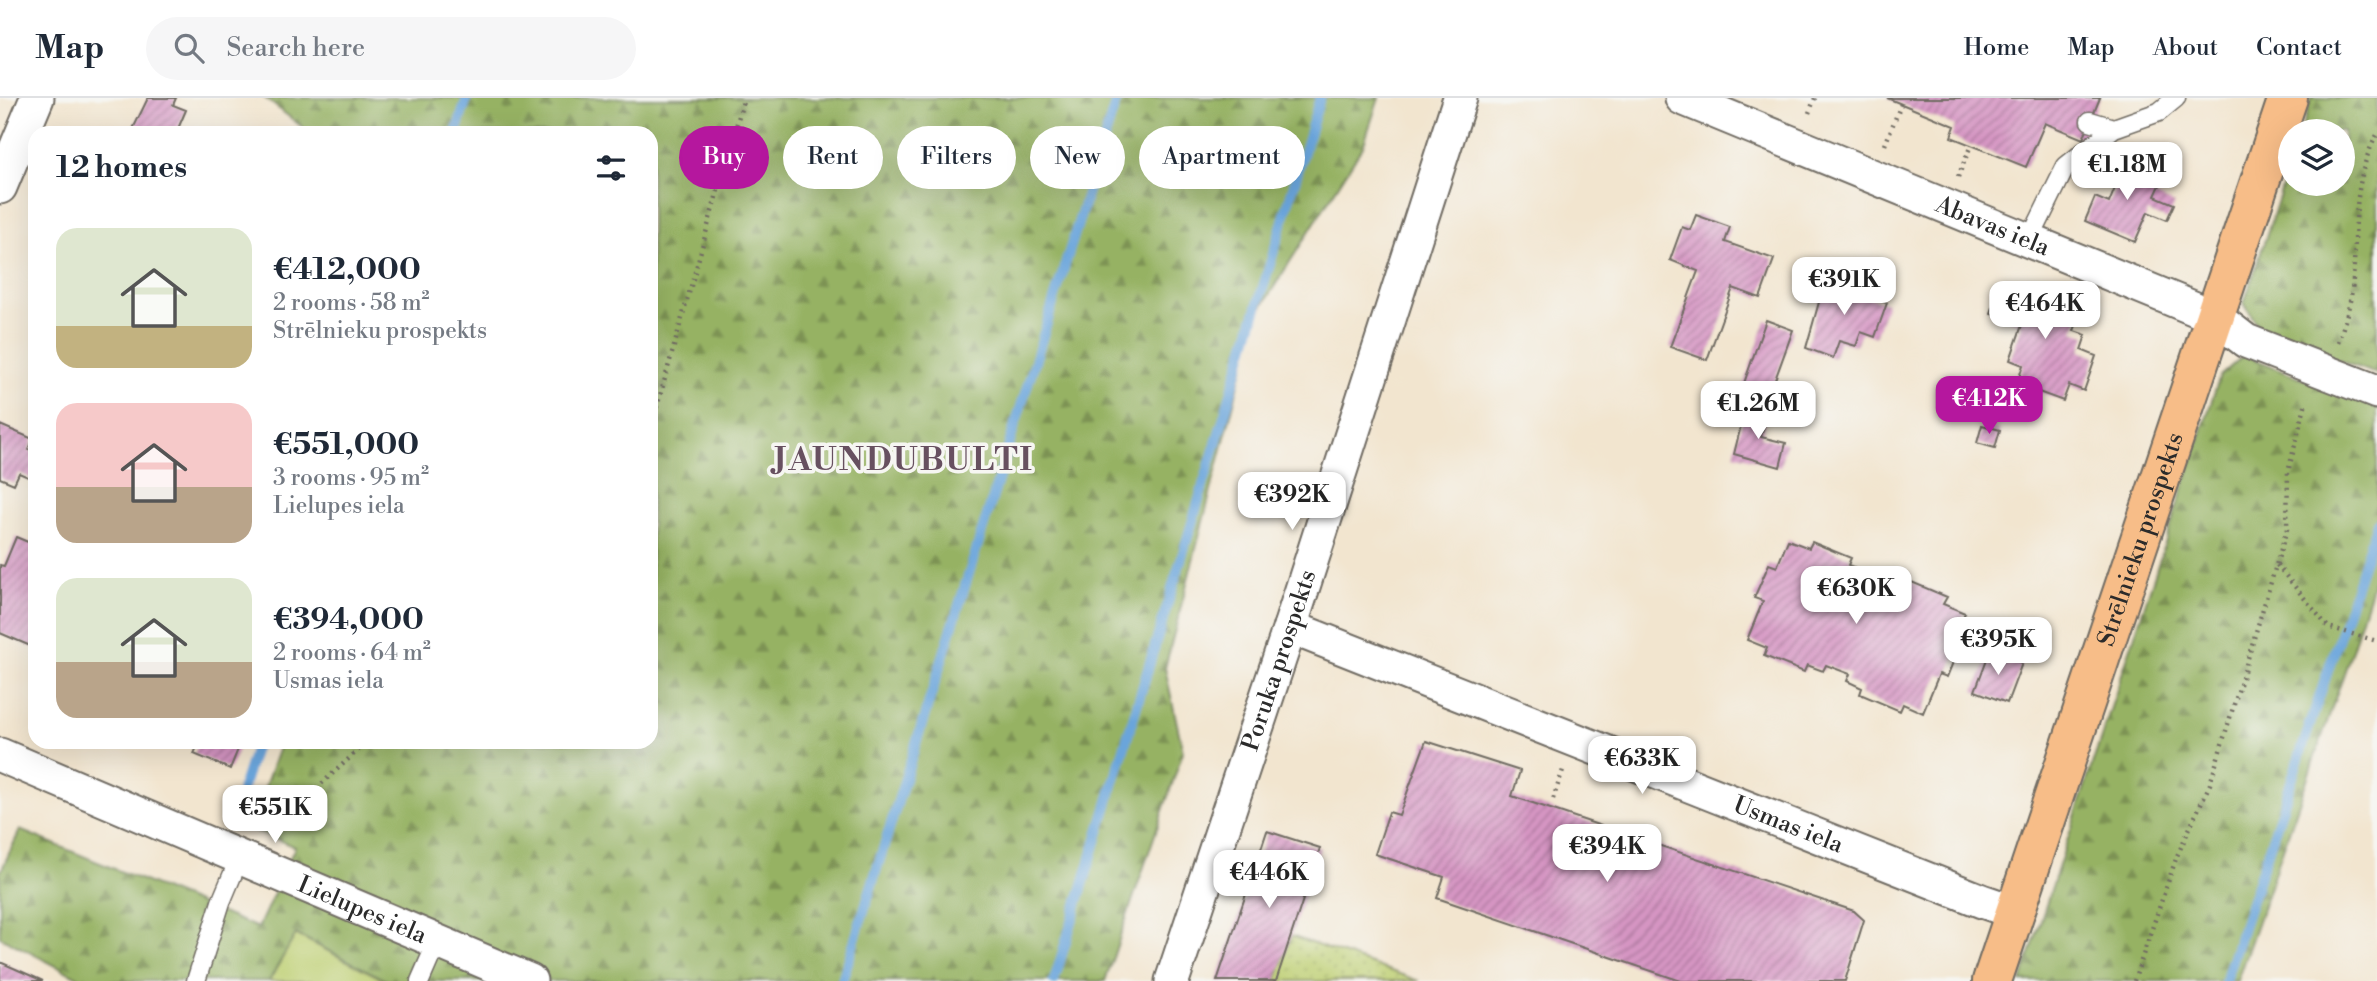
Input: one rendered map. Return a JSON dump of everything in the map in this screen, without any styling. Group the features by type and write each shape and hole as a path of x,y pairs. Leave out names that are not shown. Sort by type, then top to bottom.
{"main road":[{"name":"Strēlnieku prospekts","path":"1992,981 2288,98"}],"street":[{"path":"0,187 37,98"},
{"name":"Poruka prospekts","path":"1172,981 1290,627 1460,98"},
{"name":"Abavas iela","path":"1682,98 2215,317 2246,341 2377,391"},
{"name":"Usmas iela","path":"1290,627 2014,912"},
{"name":"Lielupes iela","path":"0,755 530,981"}],"lane":[{"path":"2029,241 2066,166 2114,128 2159,112 2176,98"},
{"path":"2090,121 2114,128"},
{"path":"196,981 221,902 239,859"},
{"path":"420,981 437,942"}],"path":[{"path":"658,403 744,98"},
{"path":"1806,120 1815,98"},
{"path":"1882,153 1901,104"},
{"path":"2134,981 2177,856 2210,784 2277,564 2287,529 2288,472 2306,402 2340,339 2353,282 2356,202 2367,152 2377,135"},
{"path":"1965,160 1970,145"},
{"path":"2277,564 2328,627 2377,641"},
{"path":"239,859 359,749"}],"green space":[{"path":"265,98 1379,98 1363,146 1257,314 1165,668 1183,752 1105,981 388,981 296,934 269,981 85,981 0,937 0,873 20,830 258,928 295,847 250,828 278,749 658,749 658,126 301,126"},
{"path":"2312,98 2377,98 2377,374 2263,334 2244,303 2279,196 2355,196 2355,119 2305,119"},
{"path":"2244,355 2377,408 2377,570 2351,653 2237,981 2021,981 2220,376"},
{"path":"295,934 377,976 388,981 269,981"},
{"path":"1291,936 1419,981 1276,981"}],"building":[{"path":"148,98 176,98 173,105 186,110 179,126 134,126"},
{"path":"1887,98 2100,98 2083,139 2045,123 2026,167 1951,137 1955,126"},
{"path":"2102,158 2161,183 2155,196 2174,204 2167,220 2148,212 2135,242 2085,221 2095,197 2109,203 2117,183 2095,174"},
{"path":"1696,215 1730,227 1725,242 1774,259 1760,298 1733,288 1707,360 1670,347 1698,271 1670,260 1682,227 1690,230"},
{"path":"1847,277 1872,287 1868,297 1887,303 1875,337 1861,332 1856,346 1839,341 1833,358 1806,348 1825,281 1843,288"},
{"path":"2003,280 2082,309 2074,331 2086,335 2081,350 2096,356 2084,391 2069,385 2063,401 2017,384 2023,365 2010,360 2022,325 1991,313"},
{"path":"1766,320 1793,330 1768,399 1742,389"},
{"path":"1745,409 1767,415 1761,437 1786,443 1780,467 1734,454"},
{"path":"0,425 28,437 28,477 19,473 14,484 0,478"},
{"path":"1982,425 2000,430 1995,448 1977,443"},
{"path":"16,537 28,542 28,645 0,633 0,565 4,566"},
{"path":"1788,540 1809,548 1812,542 1851,558 1848,565 1904,588 1907,580 1947,597 1943,604 1965,613 1953,639 1961,642 1947,677 1939,674 1923,713 1903,704 1900,711 1860,694 1862,688 1847,681 1850,674 1826,665 1823,671 1807,665 1804,672 1764,656 1767,648 1747,640 1763,601 1754,598 1769,564 1777,567"},
{"path":"1990,651 2022,663 2007,703 1975,691"},
{"path":"1426,741 1520,771 1512,796 1854,911 1864,920 1845,981 1681,981 1437,898 1444,877 1375,854 1389,812 1399,815"},
{"path":"196,749 238,749 230,769 194,754"},
{"path":"1267,831 1320,848 1276,981 1217,981"},
{"path":"0,962 43,981 0,981"}],"waterway":[{"path":"458,126 467,98"},
{"path":"842,981 1117,98"},
{"path":"1054,981 1320,98"},
{"path":"2225,981 2377,523"},
{"path":"240,795 255,749"}],"district":[{"name":"JAUNDUBULTI","path":"904,459"}]}
